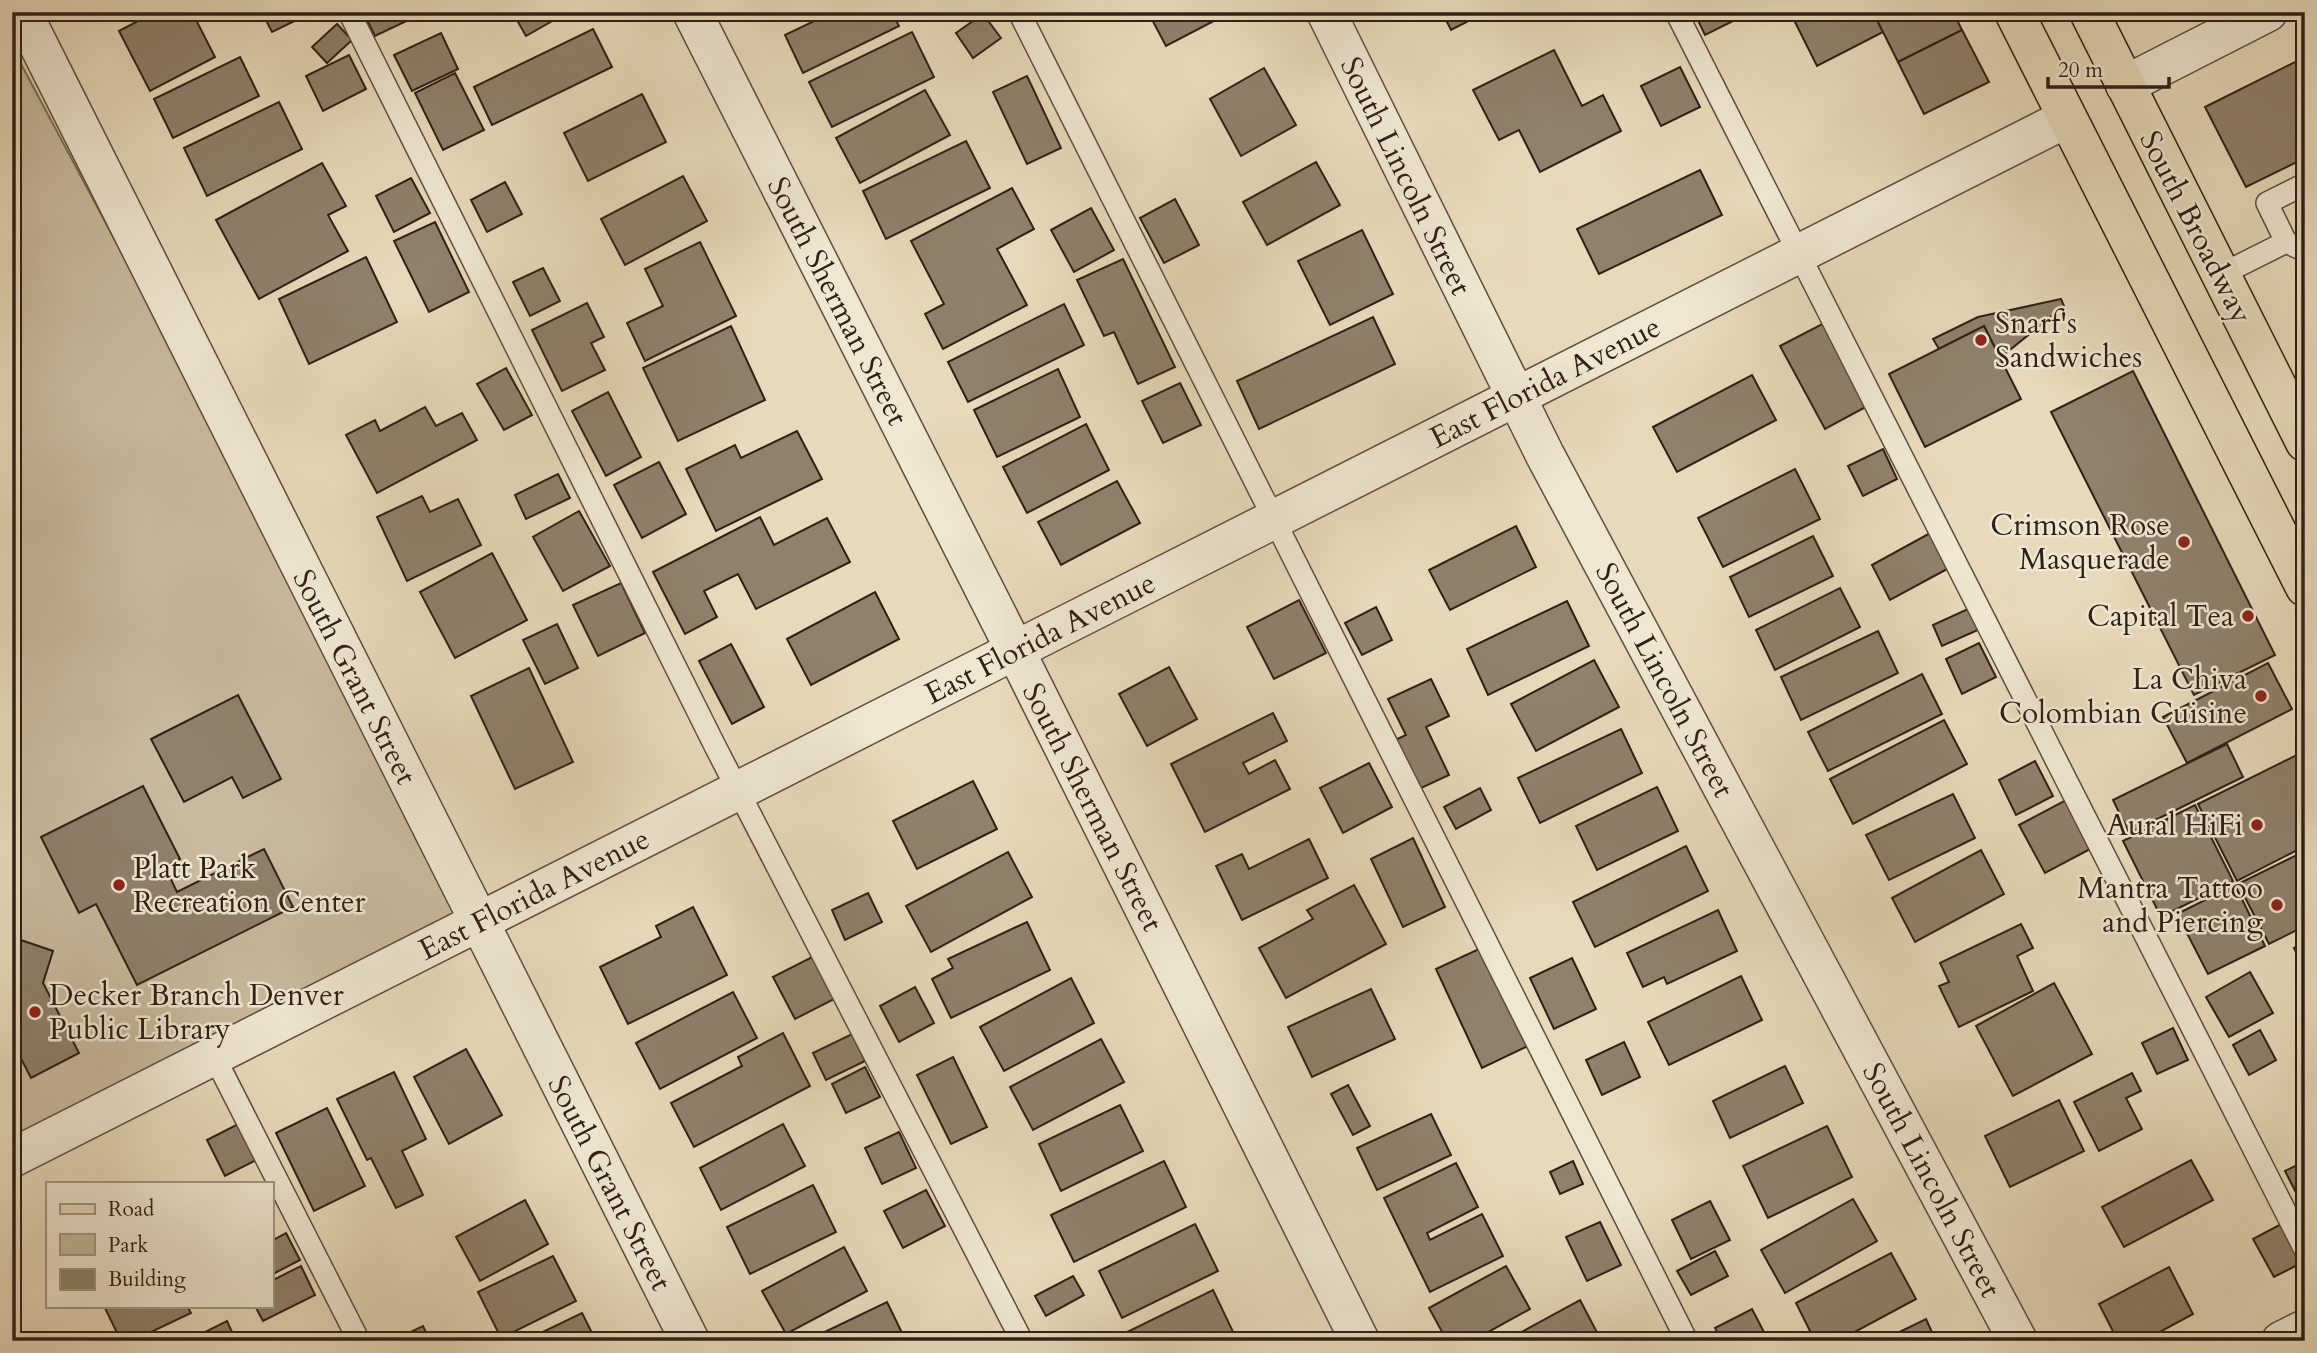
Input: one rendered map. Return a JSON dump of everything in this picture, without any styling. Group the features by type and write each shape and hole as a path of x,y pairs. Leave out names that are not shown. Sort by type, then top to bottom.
{"main road":[{"path":"2014,12 2305,587"},
{"name":"South Broadway","path":"2088,12 2220,275 2301,427"}],"street":[{"name":"South Grant Street","path":"22,12 690,1341"},
{"name":"South Sherman Street","path":"692,12 1360,1341"},
{"name":"South Lincoln Street","path":"1326,12 1515,397 2018,1341"},
{"path":"2124,85 2224,22 2268,12"},
{"name":"East Florida Avenue","path":"12,1158 2067,118"},
{"path":"2281,1341 2305,1329"}],"lane":[{"path":"349,12 738,791 1022,1341"},
{"path":"1019,12 1687,1341"},
{"path":"1676,12 2305,1250"},
{"path":"2220,275 2296,246 2267,203 2305,184"},
{"path":"214,1056 359,1341"}],"green space":[{"path":"12,47 478,922 12,1158"}],"building":[{"path":"155,12 192,12 215,57 150,91 119,31"},
{"path":"262,12 313,12 272,32"},
{"path":"363,12 415,12 417,16 375,36"},
{"path":"503,12 568,12 526,36 513,13 506,17"},
{"path":"833,12 892,12 899,26 803,73 785,35"},
{"path":"1038,12 1054,12 1041,19"},
{"path":"1148,12 1231,12 1166,46"},
{"path":"1442,12 1486,12 1451,30"},
{"path":"1694,12 1751,12 1705,35"},
{"path":"1790,12 1873,12 1883,32 1817,66"},
{"path":"1873,12 1953,12 1962,30 1898,62"},
{"path":"983,14 1001,38 973,58 956,33"},
{"path":"337,24 352,40 327,63 312,47"},
{"path":"593,29 612,67 492,125 474,87"},
{"path":"1962,30 1989,82 1924,114 1898,62"},
{"path":"912,32 934,77 832,127 809,82"},
{"path":"441,33 458,69 412,91 394,55"},
{"path":"1554,50 1582,106 1603,95 1621,131 1540,172 1519,130 1499,140 1473,90"},
{"path":"349,55 366,89 323,111 306,76"},
{"path":"240,57 259,96 173,138 154,99"},
{"path":"2303,58 2305,158 2246,187 2205,107"},
{"path":"1680,67 1700,107 1661,126 1641,86"},
{"path":"1264,68 1296,125 1241,156 1210,99"},
{"path":"455,73 484,130 443,150 415,93"},
{"path":"1027,76 1061,148 1027,164 993,92"},
{"path":"925,90 950,135 860,183 836,138"},
{"path":"642,94 666,142 588,181 564,133"},
{"path":"279,102 302,149 207,196 184,148"},
{"path":"966,141 990,188 886,239 863,191"},
{"path":"1316,162 1340,205 1267,245 1243,202"},
{"path":"322,163 346,206 328,215 348,251 259,299 216,220"},
{"path":"1700,170 1722,215 1599,274 1577,229"},
{"path":"683,176 707,221 625,265 601,219"},
{"path":"411,178 430,213 394,232 376,196"},
{"path":"505,182 522,214 487,232 471,200"},
{"path":"1012,188 1034,229 997,249 1027,305 943,349 925,314 944,304 911,241"},
{"path":"1175,199 1199,245 1164,263 1140,218"},
{"path":"1091,208 1114,250 1074,272 1051,230"},
{"path":"435,222 469,292 429,312 394,241"},
{"path":"1362,230 1393,294 1330,325 1298,261"},
{"path":"700,242 736,316 645,361 627,323 663,306 645,269"},
{"path":"366,257 397,322 309,364 279,299"},
{"path":"1123,259 1175,367 1138,384 1114,332 1104,336 1077,280"},
{"path":"543,268 560,301 530,316 513,282"},
{"path":"2061,299 2064,306 2000,358 1984,326 1939,349 1933,339 1978,317"},
{"path":"587,303 604,337 591,343 605,370 562,391 532,330"},
{"path":"1064,304 1084,345 968,402 948,362"},
{"path":"1373,317 1395,364 1259,429 1237,381"},
{"path":"1828,321 1873,403 1825,429 1780,346"},
{"path":"731,326 765,400 678,441 643,368"},
{"path":"1984,326 2021,399 1925,447 1889,374"},
{"path":"506,368 532,415 504,430 477,384"},
{"path":"1058,369 1080,417 997,457 974,410"},
{"path":"2133,371 2275,655 2194,695 2051,412"},
{"path":"1752,375 1776,420 1677,472 1653,427"},
{"path":"1180,383 1201,425 1163,443 1142,401"},
{"path":"608,392 641,457 606,476 572,411"},
{"path":"425,407 436,426 462,413 477,440 377,493 346,435 375,420 380,431"},
{"path":"1086,424 1109,470 1027,513 1003,467"},
{"path":"797,431 822,479 716,531 686,469 735,445 741,458"},
{"path":"1883,449 1897,479 1863,496 1848,466"},
{"path":"659,462 686,514 642,538 614,485"},
{"path":"1795,469 1820,519 1723,567 1698,518"},
{"path":"558,474 570,498 526,519 515,495"},
{"path":"1117,481 1140,523 1061,565 1038,522"},
{"path":"422,496 430,512 458,499 481,545 407,581 377,517"},
{"path":"579,511 610,566 563,591 533,537"},
{"path":"760,517 774,545 827,518 850,562 756,609 738,574 704,591 717,617 685,634 653,572"},
{"path":"1516,526 1536,567 1450,610 1429,570"},
{"path":"1930,533 1949,568 1890,600 1872,565"},
{"path":"1813,536 1833,576 1749,617 1730,577"},
{"path":"492,553 527,620 455,658 420,592"},
{"path":"621,583 645,633 598,656 573,605"},
{"path":"1840,588 1860,627 1775,670 1756,630"},
{"path":"875,592 899,639 811,685 787,639"},
{"path":"1299,600 1326,653 1274,679 1247,627"},
{"path":"1567,601 1589,646 1488,695 1467,649"},
{"path":"1376,607 1392,640 1362,655 1345,623"},
{"path":"1970,608 1980,629 1942,646 1933,625"},
{"path":"557,624 578,668 545,684 523,640"},
{"path":"1878,631 1898,673 1801,720 1781,677"},
{"path":"1979,643 1996,677 1962,694 1946,659"},
{"path":"731,644 764,707 732,724 699,661"},
{"path":"1594,660 1619,707 1536,751 1511,704"},
{"path":"2268,663 2292,709 2187,763 2163,717"},
{"path":"1169,667 1197,719 1147,746 1119,694"},
{"path":"529,668 573,762 515,789 471,696"},
{"path":"1922,674 1942,714 1828,771 1808,732"},
{"path":"1431,679 1449,716 1426,727 1449,775 1419,789 1395,740 1406,735 1388,699"},
{"path":"238,695 281,779 243,798 232,777 184,802 151,739"},
{"path":"1273,713 1287,741 1243,763 1249,774 1275,760 1290,789 1205,832 1171,764"},
{"path":"1944,720 1967,764 1853,824 1830,779"},
{"path":"1621,729 1642,773 1540,823 1518,778"},
{"path":"2227,744 2243,777 2129,833 2113,800"},
{"name":"Aural HiFi","path":"2305,751 2305,846 2237,881 2198,804"},
{"path":"2035,761 2053,796 2016,815 1999,780"},
{"path":"1369,763 1392,807 1343,833 1320,788"},
{"path":"973,781 997,829 917,869 893,821"},
{"name":"Platt Park Recreation Center","path":"143,786 180,859 165,867 177,892 264,849 293,907 137,985 96,904 79,913 41,837"},
{"path":"1657,787 1678,831 1597,870 1576,826"},
{"path":"1480,788 1491,810 1456,829 1444,807"},
{"path":"1953,794 1975,838 1889,880 1866,835"},
{"path":"2068,799 2094,847 2045,873 2019,825"},
{"path":"2195,805 2233,881 2161,917 2123,841"},
{"path":"1413,838 1445,907 1403,927 1371,859"},
{"path":"1309,839 1328,878 1242,920 1216,866 1242,854 1249,869"},
{"path":"1686,846 1708,891 1595,947 1573,902"},
{"path":"1981,850 2004,894 1915,942 1892,898"},
{"name":"Mantra Tattoo and Piercing","path":"2305,851 2305,926 2269,944 2238,884"},
{"path":"1008,852 1032,897 931,952 906,906"},
{"path":"1354,885 1386,944 1286,998 1259,948 1313,919 1307,910"},
{"path":"2235,885 2265,946 2208,974 2177,914"},
{"path":"868,893 882,922 845,940 832,910"},
{"path":"693,907 727,975 628,1024 600,967 661,937 656,926"},
{"path":"1718,910 1737,951 1667,984 1664,977 1643,987 1627,953"},
{"path":"1027,922 1050,970 951,1018 932,979 953,968 948,959"},
{"path":"2021,924 2033,948 2017,956 2033,991 1959,1027 1939,986 1949,982 1940,963"},
{"name":"Decker Branch Denver Public Library","path":"12,937 53,951 43,983 79,1053 31,1078 12,1041"},
{"path":"2305,943 2305,971 2294,948"},
{"path":"1481,948 1528,1046 1482,1068 1436,969"},
{"path":"814,956 836,998 795,1019 773,977"},
{"path":"1572,958 1596,1009 1554,1029 1530,978"},
{"path":"2250,972 2273,1013 2229,1037 2206,997"},
{"path":"1741,976 1762,1020 1669,1065 1648,1022"},
{"path":"1071,978 1094,1023 1004,1071 980,1027"},
{"path":"2054,983 2092,1054 2013,1096 1976,1026"},
{"path":"915,987 934,1023 899,1042 880,1006"},
{"path":"1371,989 1395,1039 1312,1077 1288,1027"},
{"path":"733,992 757,1038 660,1089 636,1043"},
{"path":"2173,1028 2188,1060 2157,1074 2142,1043"},
{"path":"2260,1030 2276,1060 2249,1075 2233,1045"},
{"path":"783,1033 810,1086 694,1147 671,1103 742,1066 738,1057"},
{"path":"852,1034 865,1061 826,1080 813,1053"},
{"path":"1101,1039 1124,1082 1033,1130 1010,1087"},
{"path":"1624,1042 1640,1077 1602,1095 1586,1060"},
{"path":"466,1049 502,1115 449,1144 414,1077"},
{"path":"953,1057 987,1127 951,1144 917,1075"},
{"path":"1785,1066 1803,1103 1730,1138 1713,1101"},
{"path":"865,1067 880,1097 846,1113 832,1084"},
{"path":"394,1072 426,1139 402,1151 423,1195 396,1208 371,1158 367,1160 337,1099"},
{"path":"2132,1073 2141,1091 2126,1098 2142,1129 2099,1151 2074,1102"},
{"path":"1348,1085 1370,1126 1353,1135 1331,1094"},
{"path":"2059,1100 2084,1151 2010,1187 1985,1136"},
{"path":"1120,1105 1143,1151 1061,1191 1039,1144"},
{"path":"327,1108 365,1186 314,1211 276,1133"},
{"path":"1431,1114 1451,1155 1377,1190 1357,1148"},
{"path":"244,1121 262,1157 225,1176 207,1140"},
{"path":"783,1124 805,1166 721,1210 700,1168"},
{"path":"1827,1126 1852,1177 1768,1218 1743,1166"},
{"path":"899,1132 916,1168 882,1184 865,1148"},
{"path":"2191,1160 2213,1200 2124,1247 2102,1207"},
{"path":"1164,1161 1186,1207 1074,1262 1051,1215"},
{"path":"1573,1161 1583,1184 1560,1194 1550,1172"},
{"path":"2305,1161 2305,1210 2285,1171"},
{"path":"1456,1163 1478,1207 1427,1233 1430,1240 1482,1214 1503,1256 1430,1292 1384,1198"},
{"path":"813,1185 836,1232 750,1274 727,1227"},
{"path":"926,1190 945,1226 903,1248 884,1211"},
{"path":"1853,1199 1877,1241 1785,1293 1761,1250"},
{"path":"525,1200 548,1244 480,1281 456,1237"},
{"path":"1710,1201 1730,1240 1691,1259 1672,1220"},
{"path":"1600,1222 1621,1265 1587,1281 1566,1237"},
{"path":"2285,1222 2305,1261 2274,1277 2253,1239"},
{"path":"1195,1224 1218,1271 1122,1318 1099,1271"},
{"path":"286,1233 300,1260 273,1274 273,1240"},
{"path":"844,1247 867,1291 786,1334 762,1291"},
{"path":"1715,1251 1728,1276 1691,1295 1677,1271"},
{"path":"1891,1253 1916,1299 1838,1341 1815,1341 1796,1303"},
{"path":"553,1256 576,1301 501,1338 478,1292"},
{"path":"301,1266 315,1295 263,1321 256,1308 273,1308 273,1280"},
{"path":"1506,1266 1530,1309 1472,1341 1447,1341 1429,1308"},
{"path":"2169,1267 2193,1314 2143,1341 2118,1341 2099,1304"},
{"path":"1073,1276 1084,1295 1046,1316 1035,1296"},
{"path":"1213,1290 1236,1338 1231,1341 1126,1341 1123,1334"},
{"path":"1580,1300 1601,1340 1505,1341"},
{"path":"887,1302 906,1341 806,1341"},
{"path":"105,1308 188,1308 191,1313 132,1341 121,1341"},
{"path":"1752,1309 1767,1338 1762,1341 1722,1341 1715,1328"},
{"path":"582,1313 596,1341 524,1341"},
{"path":"1926,1319 1936,1341 1881,1341"},
{"path":"227,1321 236,1341 187,1341"},
{"path":"423,1326 430,1341 392,1341"},
{"path":"1004,1332 1008,1341 986,1341"}],"place":[{"name":"Snarf's Sandwiches","path":"1981,340"},
{"name":"Crimson Rose Masquerade","path":"2184,542"},
{"name":"Capital Tea","path":"2248,616"},
{"name":"La Chiva Colombian Cuisine","path":"2261,696"},
{"name":"Aural HiFi","path":"2257,825"},
{"name":"Platt Park Recreation Center","path":"119,885"},
{"name":"Mantra Tattoo and Piercing","path":"2277,905"},
{"name":"Decker Branch Denver Public Library","path":"35,1012"}]}
